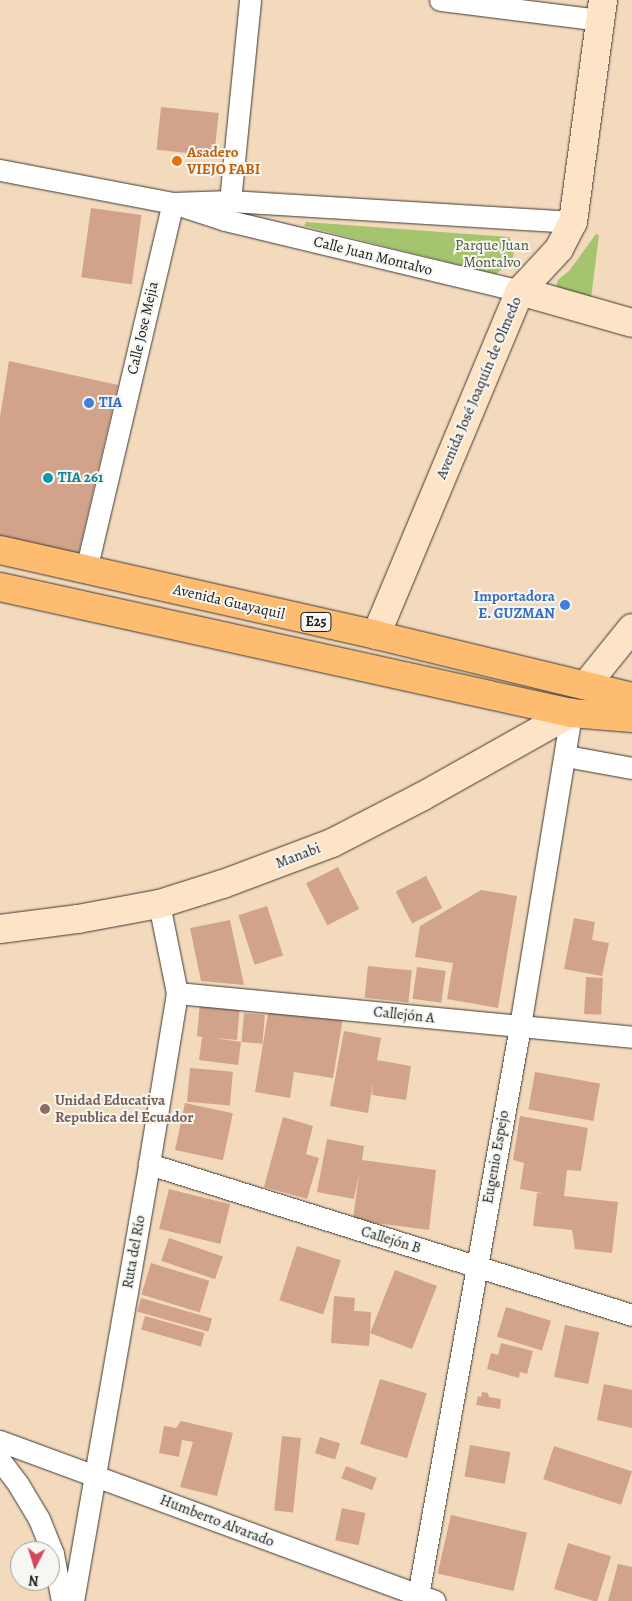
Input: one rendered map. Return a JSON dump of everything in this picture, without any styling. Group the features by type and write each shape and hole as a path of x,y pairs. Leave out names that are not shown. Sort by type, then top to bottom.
{"highway":[{"name":"Avenida Guayaquil","path":"0,550 376,635 586,685 632,698"},
{"name":"E25","path":"0,587 572,713 632,718"}],"main road":[{"name":"Avenida José Joaquín de Olmedo","path":"376,635 520,291 559,249 573,222 602,10"},
{"name":"Calle Juan Montalvo","path":"520,291 632,323"},
{"path":"586,685 632,628"},
{"name":"Manabi","path":"0,929 78,919 160,904 223,884 332,843 431,792 572,713"}],"street":[{"path":"230,201 250,0"},
{"path":"440,0 602,10"},
{"name":"Calle Juan Montalvo","path":"0,170 173,203 225,220 520,291"},
{"name":"Calle Juan Montalvo","path":"173,203 230,201 573,222"},
{"name":"Calle Jose Mejia","path":"86,570 173,203"},
{"name":"Eugenio Espejo","path":"423,1599 476,1266 520,1026 572,713"},
{"path":"566,756 632,768"},
{"name":"Ruta del Río","path":"72,1601 149,1164 177,992 160,904"},
{"name":"Callejón A","path":"177,992 632,1037"},
{"name":"Callejón B","path":"149,1164 632,1315"},
{"name":"Humberto Alvarado","path":"0,1441 423,1599"},
{"path":"0,1460 18,1484 39,1519 53,1554 62,1601"}],"green space":[{"name":"Parque Juan Montalvo","path":"306,222 509,237 514,246 513,258 496,274 304,226"},
{"path":"596,234 599,235 591,298 556,287 558,280 569,271"}],"building":[{"path":"161,107 219,113 214,156 157,150"},
{"path":"91,208 142,215 132,284 81,277"},
{"name":"TIA 261","path":"9,361 118,385 78,556 0,538 0,417"},
{"path":"338,867 359,909 327,925 306,883"},
{"path":"426,876 442,908 412,924 396,891"},
{"path":"481,890 517,896 498,1008 447,999 453,963 415,957 420,926"},
{"path":"267,906 283,955 255,965 238,915"},
{"path":"574,918 595,922 592,940 609,943 602,976 564,969"},
{"path":"230,920 244,985 201,981 190,928"},
{"path":"368,966 412,971 408,1002 365,998"},
{"path":"417,967 446,971 441,1003 413,999"},
{"path":"586,977 603,978 601,1015 584,1014"},
{"path":"200,1002 240,1005 237,1040 214,1038 241,1042 238,1065 199,1060 202,1037 197,1036"},
{"path":"269,1008 343,1018 333,1078 294,1072 290,1098 255,1092"},
{"path":"244,1013 265,1015 262,1044 241,1042"},
{"path":"344,1031 381,1038 377,1060 411,1066 406,1100 372,1095 373,1083 368,1113 330,1106"},
{"path":"190,1068 233,1072 230,1106 187,1102"},
{"path":"535,1072 600,1083 593,1121 528,1109"},
{"path":"185,1103 233,1113 223,1160 175,1150"},
{"path":"520,1116 588,1128 581,1171 567,1170 564,1196 618,1202 612,1253 575,1249 572,1230 533,1226 537,1193 547,1194 520,1189 524,1163 513,1160"},
{"path":"283,1117 313,1126 306,1154 319,1158 307,1199 264,1187"},
{"path":"327,1139 364,1146 362,1160 436,1170 429,1230 353,1220 359,1173 354,1199 317,1192"},
{"path":"169,1189 230,1204 220,1244 159,1229"},
{"path":"169,1238 223,1257 215,1279 161,1261"},
{"path":"297,1246 341,1260 323,1314 279,1300"},
{"path":"151,1263 209,1281 200,1312 141,1295"},
{"path":"395,1270 437,1286 412,1349 370,1333"},
{"path":"334,1296 355,1298 354,1311 371,1312 369,1346 331,1343"},
{"path":"141,1298 212,1318 208,1332 137,1311"},
{"path":"506,1307 551,1321 542,1350 497,1337"},
{"path":"145,1316 205,1333 201,1347 141,1329"},
{"path":"565,1325 599,1332 588,1384 554,1377"},
{"path":"501,1343 533,1351 527,1374 520,1372 519,1378 487,1369 491,1353 498,1355"},
{"path":"380,1379 427,1393 407,1458 360,1444"},
{"path":"604,1384 632,1390 632,1428 597,1420"},
{"path":"482,1392 488,1393 489,1397 501,1399 500,1409 476,1405 478,1396 481,1397"},
{"path":"181,1421 233,1433 217,1496 180,1487 193,1442 182,1440 179,1457 159,1453 164,1426 176,1428"},
{"path":"282,1436 301,1438 293,1513 274,1511"},
{"path":"320,1437 340,1443 335,1459 315,1453"},
{"path":"470,1445 510,1452 505,1484 464,1477"},
{"path":"554,1446 632,1471 621,1505 543,1479"},
{"path":"346,1466 377,1478 372,1490 341,1478"},
{"path":"342,1508 365,1513 359,1545 335,1540"},
{"path":"451,1515 527,1533 514,1591 438,1573"},
{"path":"568,1543 611,1556 597,1601 554,1589"},
{"path":"618,1564 632,1567 632,1601 608,1601"}],"place":[{"name":"Asadero VIEJO FABI","path":"177,161"},
{"name":"TIA","path":"89,403"},
{"name":"TIA 261","path":"48,478"},
{"name":"Importadora E. GUZMAN","path":"565,605"},
{"name":"Unidad Educativa Republica del Ecuador","path":"45,1109"}]}
